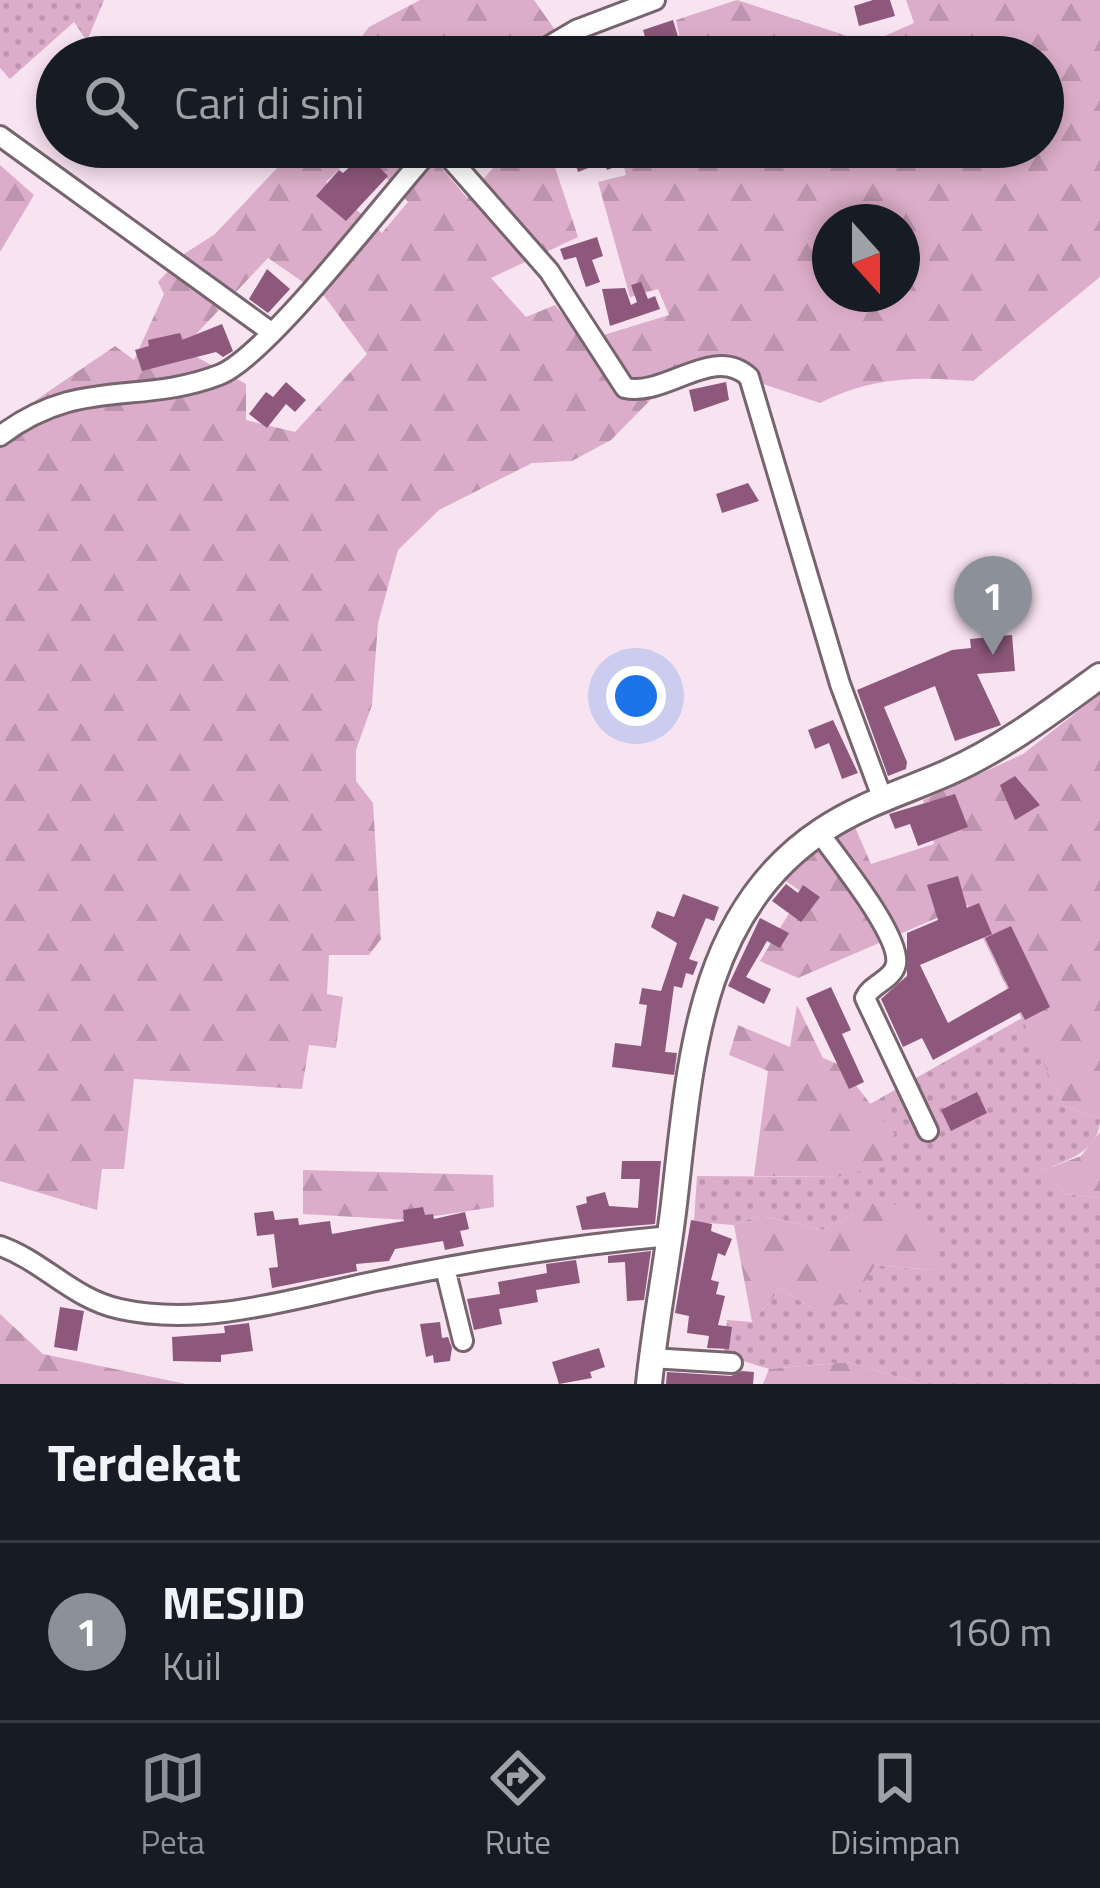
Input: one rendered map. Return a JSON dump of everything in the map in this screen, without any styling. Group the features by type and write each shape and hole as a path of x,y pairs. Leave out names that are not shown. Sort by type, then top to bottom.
{"street":[{"path":"566,36 655,0"},
{"path":"0,136 36,162"},
{"path":"44,168 271,332"},
{"path":"0,436 53,403 217,376 238,364 417,168"},
{"path":"455,168 549,271 626,388 646,388 725,365 749,377 840,684 882,797"},
{"path":"732,1364 650,1371 694,1047 709,984 752,898 819,832 882,797 995,748 1100,676"},
{"path":"819,832 876,914 894,955 890,974 865,998 928,1131"},
{"path":"0,1246 23,1254 74,1292 118,1309 201,1313 446,1268 670,1236"},
{"path":"446,1268 463,1341"}],"green space":[{"path":"0,0 104,0 89,36 84,36 74,22 58,36 36,36 36,56 10,79 0,68"},
{"path":"420,0 534,0 555,30 545,36 362,36 369,27"},
{"path":"737,0 848,36 679,36 676,20"},
{"path":"906,0 1100,0 1100,277 973,381 894,380 820,403 763,384 731,366 674,376 611,440 572,461 532,463 439,510 398,550 378,623 372,705 356,750 356,781 373,803 381,939 369,955 329,955 327,994 343,997 336,1048 309,1045 302,1089 134,1079 124,1169 102,1169 97,1210 0,1181 0,434 11,431 36,400 115,346 134,360 164,294 158,282 184,254 215,234 277,168 340,168 326,182 382,233 408,202 377,168 442,168 467,198 493,168 555,168 578,237 491,278 526,317 555,305 584,341 669,315 658,289 630,297 598,182 626,175 624,168 1064,168 1064,36 885,36 914,23","holes":["268,258 325,297 367,354 295,432 246,420 246,384 182,349"]},
{"path":"0,165 34,195 0,252"},
{"path":"1100,694 1100,1118 1064,1106 967,905 798,978 760,961 802,892 780,877 815,846 854,825 871,864 934,844 923,800 1023,754"},
{"path":"797,1005 823,1058 840,1065 894,1134 886,1165 837,1177 754,1176 768,1071 729,1055 738,1025 790,1047"},
{"path":"1022,1018 1064,1106 1100,1118 1089,1147 1042,1171 1066,1194 1100,1198 1100,1384 920,1384 848,1362 769,1369 724,1355 727,1320 752,1322 780,1289 814,1309 875,1265 933,1270 854,1214 823,1230 760,1215 734,1225 694,1222 697,1176 837,1177 894,1134 870,1104"},
{"path":"1100,1132 1100,1198 1066,1194 1041,1171 1081,1156"},
{"path":"303,1170 493,1175 494,1207 409,1220 303,1214"},
{"path":"874,1194 920,1217 940,1254 933,1270 875,1265 853,1302 814,1309 780,1289 752,1322 734,1225 760,1215 823,1230 854,1214"},
{"path":"0,1314 43,1354 186,1384 0,1384"},
{"path":"848,1362 920,1384 763,1384 769,1369"}],"building":[{"path":"890,0 895,16 859,26 854,6"},
{"path":"673,20 678,36 645,36 643,30"},
{"path":"348,168 380,168 388,176 346,221 316,196 339,170 343,173"},
{"path":"597,237 603,256 592,260 600,282 586,287 576,257 564,260 560,249"},
{"path":"267,269 290,289 268,313 249,299"},
{"path":"641,282 648,299 655,296 660,309 610,326 602,289 625,288 631,305 637,302 631,285"},
{"path":"222,324 233,351 223,357 216,352 142,371 135,350 149,346 148,340 180,333 182,340"},
{"path":"286,382 306,400 295,412 286,404 267,428 249,414 266,392 273,397"},
{"path":"726,382 729,400 694,412 689,390"},
{"path":"748,483 759,501 722,513 716,494"},
{"path":"1012,635 1015,671 977,674 1001,725 955,741 935,686 884,707 907,762 906,769 888,776 857,690 952,650 971,648 970,639"},
{"path":"833,720 858,773 842,779 829,743 815,749 808,730"},
{"path":"1015,776 1040,805 1015,820 1000,785"},
{"path":"955,794 968,827 918,846 910,824 895,829 889,814"},
{"path":"958,876 967,908 979,903 992,934 920,965 948,1023 1009,988 985,938 1011,926 1050,1007 1025,1020 1021,1012 933,1060 922,1038 903,1047 881,999 907,976 907,933 938,920 927,885"},
{"path":"786,884 798,893 803,885 820,897 801,922 772,901"},
{"path":"683,894 719,907 714,921 706,918 689,959 698,962 693,975 686,973 682,988 674,986 665,1052 677,1053 674,1075 612,1067 615,1043 641,1046 647,1005 639,1004 642,988 661,991 677,943 651,927 657,911 674,917"},
{"path":"760,918 789,933 780,948 767,941 746,977 771,989 764,1004 728,986"},
{"path":"831,987 851,1030 842,1034 864,1082 849,1089 806,998"},
{"path":"977,1092 987,1113 951,1131 941,1110"},
{"path":"622,1161 661,1161 655,1224 582,1230 576,1206 587,1203 586,1197 605,1192 609,1206 638,1208 640,1179 621,1179"},
{"path":"423,1207 425,1215 433,1214 434,1219 465,1212 469,1229 460,1231 464,1246 445,1250 443,1241 395,1249 389,1261 356,1264 357,1271 272,1288 269,1268 278,1267 274,1234 257,1236 254,1213 273,1211 275,1220 298,1218 299,1225 330,1221 332,1234 404,1221 403,1210"},
{"path":"691,1220 712,1224 711,1231 732,1239 725,1256 718,1253 711,1280 719,1282 716,1294 725,1296 718,1325 732,1327 729,1349 707,1348 709,1336 687,1333 689,1316 675,1313"},
{"path":"651,1251 644,1300 627,1301 625,1262 608,1263 608,1256"},
{"path":"576,1260 580,1283 536,1290 538,1302 499,1309 502,1324 474,1330 467,1299 500,1294 498,1282 547,1273 546,1264"},
{"path":"60,1307 84,1311 77,1351 54,1347"},
{"path":"440,1322 442,1338 448,1337 452,1348 450,1361 434,1363 433,1355 426,1357 420,1324"},
{"path":"249,1323 253,1351 221,1355 221,1362 173,1361 172,1337 225,1333 224,1326"},
{"path":"599,1348 605,1367 590,1372 592,1378 559,1384 552,1362"},
{"path":"667,1372 731,1376 754,1372 753,1384 666,1384"}],"place":[{"name":"MESJID","path":"993,655"}]}
